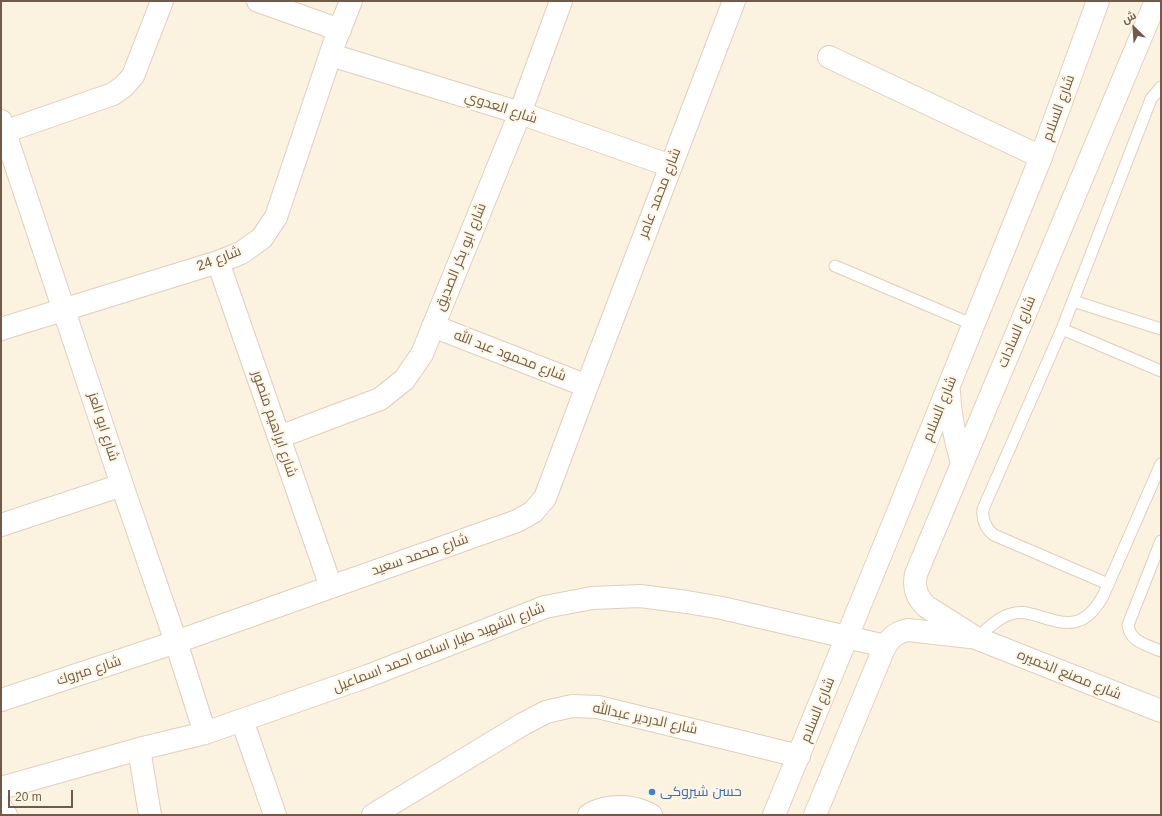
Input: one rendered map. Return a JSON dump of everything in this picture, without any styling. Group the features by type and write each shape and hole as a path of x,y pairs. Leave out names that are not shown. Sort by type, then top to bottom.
{"street":[{"path":"2,129 113,94 124,86 133,76 162,1"},
{"path":"258,1 340,30"},
{"name":"شارع 24","path":"1,329 218,262 241,253 262,238 276,216 351,1"},
{"name":"شارع ابو بكر الصديق","path":"279,437 380,399 404,380 422,354 520,113 560,1"},
{"name":"شارع محمد عامر","path":"587,386 734,1"},
{"name":"شارع السلام","path":"774,815 1041,157 1098,1"},
{"name":"شارع السادات","path":"976,638 927,607 918,596 914,582 916,574 962,463 1156,11"},
{"name":"شارع العدوي","path":"331,55 520,113 671,166"},
{"path":"830,57 1041,157"},
{"name":"شارع ابو العز","path":"2,129 176,642 205,733"},
{"name":"شارع ابراهيم منصور","path":"218,262 331,587"},
{"name":"شارع محمود عبد الله","path":"433,326 587,386"},
{"name":"شارع محمد سعيد","path":"176,642 517,521 533,512 546,498 587,386"},
{"path":"949,386 950,413 955,439 962,463"},
{"path":"1,525 122,485"},
{"name":"شارع الشهيد طيار اسامه احمد اسماعيل","path":"1,788 205,733 368,676 545,607 592,598 640,596 687,602 722,608 885,646"},
{"path":"815,815 885,646 894,635 901,631 908,630 976,638"},
{"name":"شارع مصنع الخميره","path":"976,638 1161,711"},
{"name":"شارع مبروك","path":"1,700 176,642"},
{"name":"شارع الدردير عبدالله","path":"373,815 523,724 546,712 572,706 598,707 799,756"},
{"path":"242,720 275,815"},
{"path":"139,750 150,815"},
{"path":"1,807 6,815"},
{"path":"589,815 594,812 615,807 636,809 651,815"}],"lane":[{"path":"1108,584 994,534 989,531 983,520 982,514 984,504 1062,330 1151,99 1161,87"},
{"path":"835,266 974,324"},
{"path":"1073,302 1161,330"},
{"path":"1062,330 1161,371"},
{"path":"976,638 1004,616 1012,613 1027,613 1060,622 1077,622 1092,613 1097,607 1108,584 1161,464"},
{"path":"1161,541 1128,625 1131,636 1136,641 1161,651"}],"place":[{"name":"حسن شيروكى","path":"652,792"}]}
